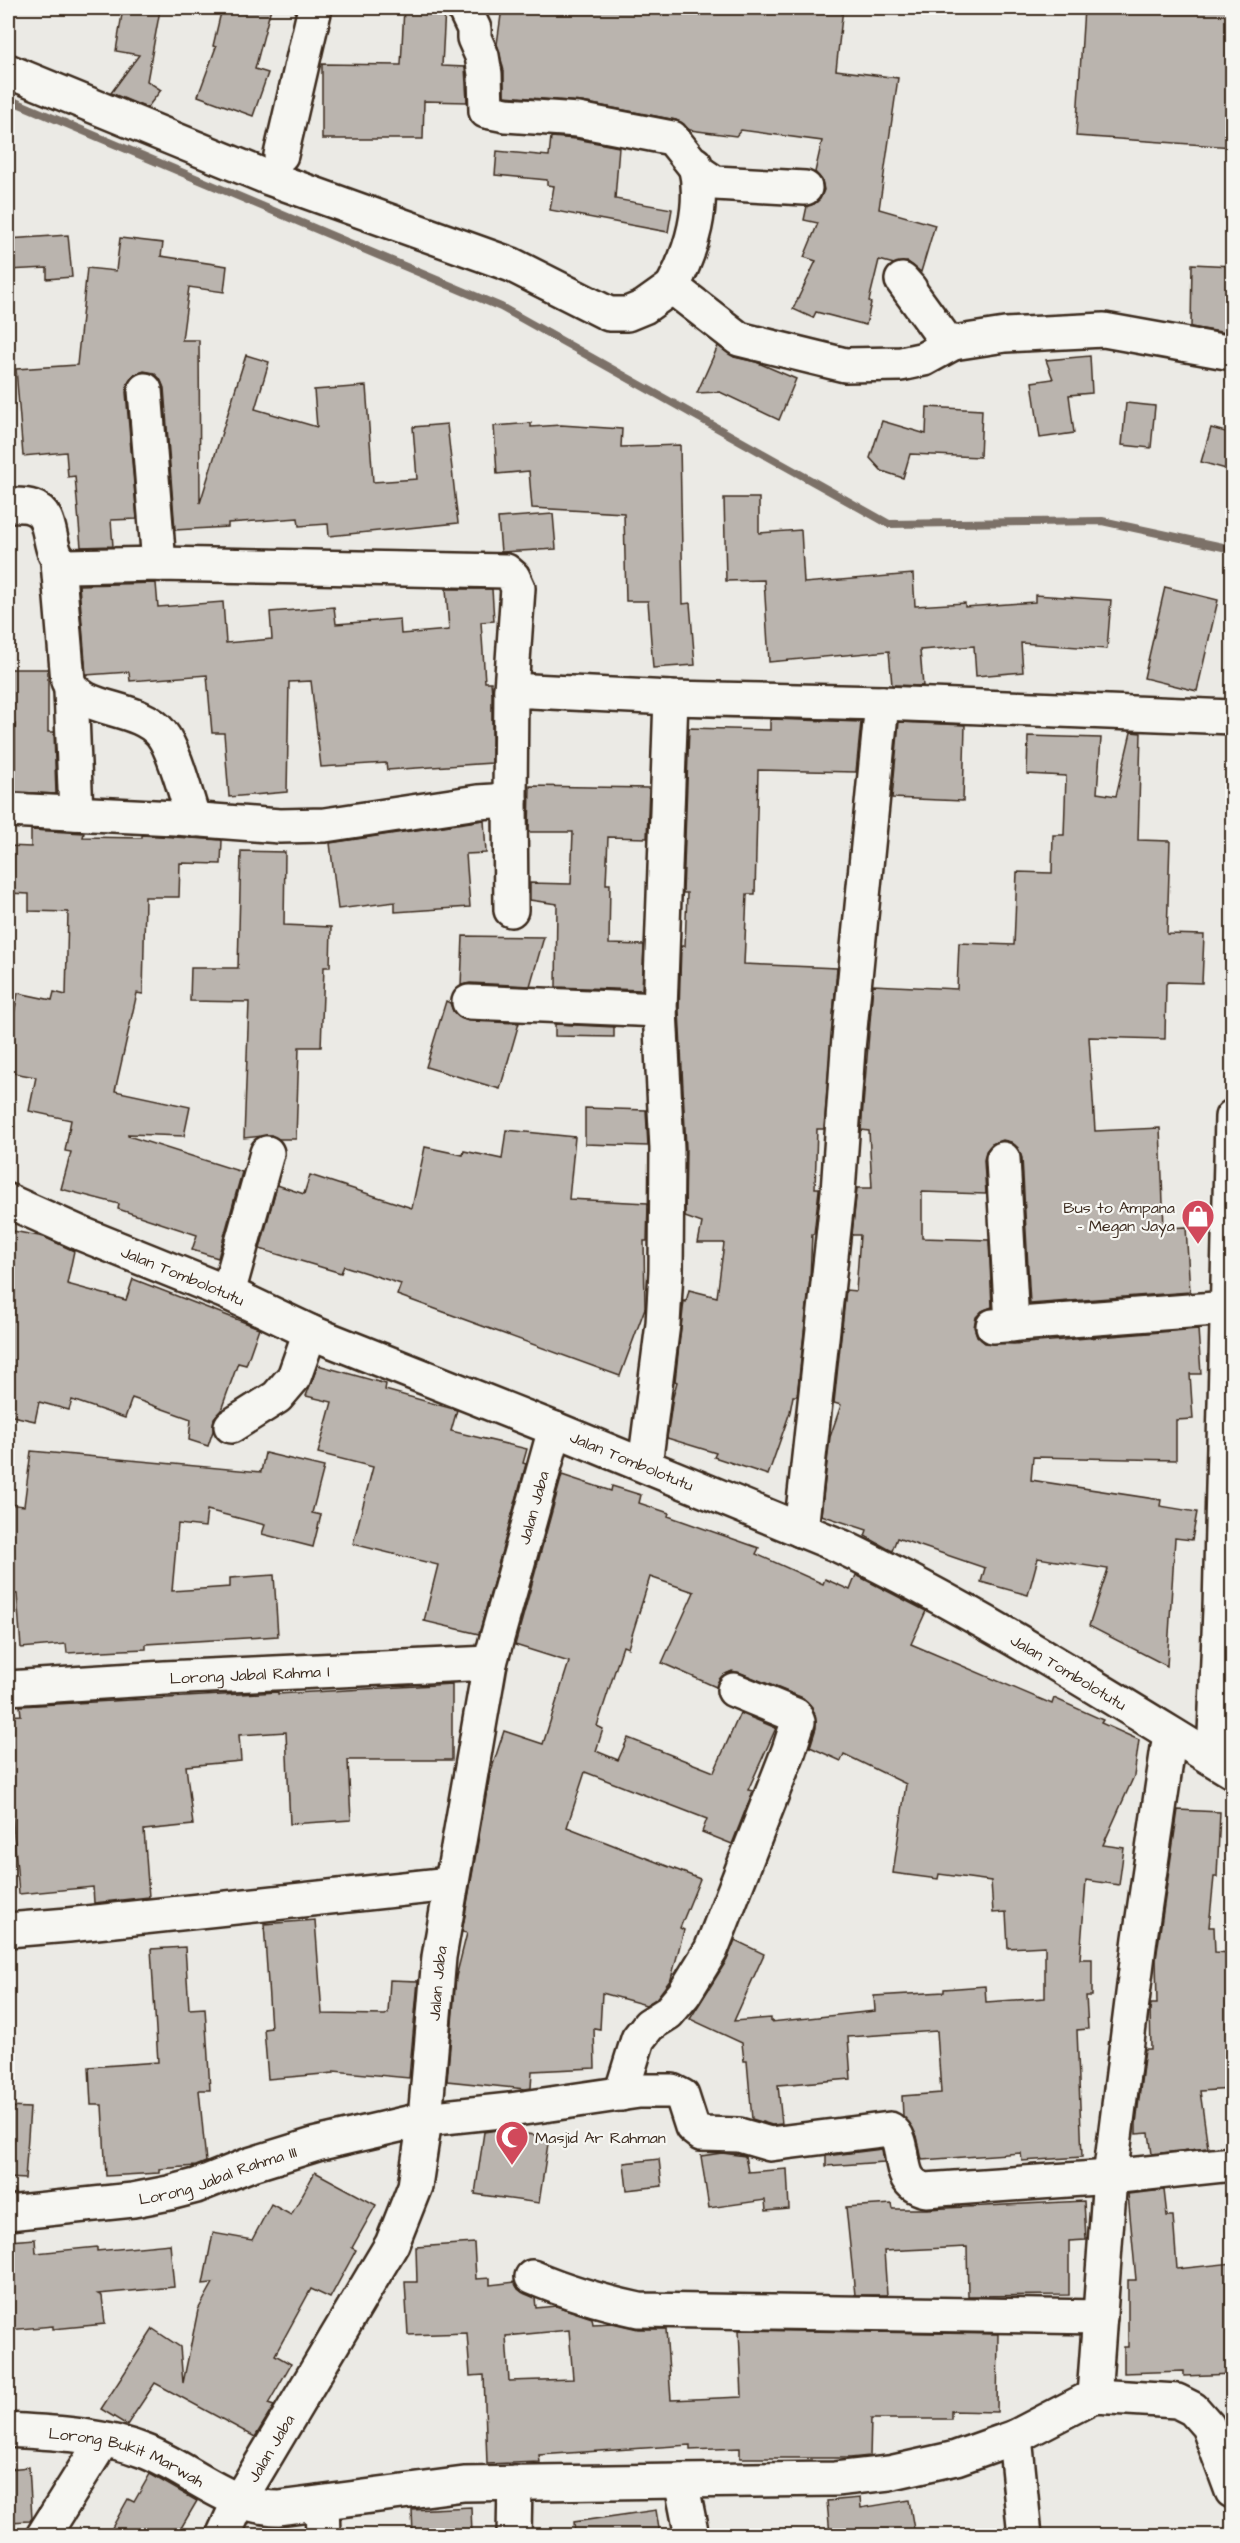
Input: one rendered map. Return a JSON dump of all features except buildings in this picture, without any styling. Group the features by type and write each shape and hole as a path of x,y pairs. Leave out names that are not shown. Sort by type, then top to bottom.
{"street":[{"path":"281,154 315,8"},
{"path":"464,8 474,29 474,38 484,65 486,111 506,115 578,120 672,138 700,173 715,183 805,188"},
{"path":"8,70 269,178 512,265 609,314 627,314 644,307 672,287 684,265 696,219 700,191 695,164"},
{"path":"672,287 739,339 844,365 901,364 924,359 953,343 1005,335 1104,330 1233,352"},
{"path":"910,289 945,338 953,343"},
{"path":"145,390 159,564"},
{"path":"8,505 39,510 44,516 58,562 68,681 71,690 76,813"},
{"path":"58,562 75,567 159,564 506,571 513,577 518,588 511,690 512,910"},
{"path":"71,690 78,696 132,713 161,733 168,744 194,820"},
{"path":"511,690 671,698 882,703 1233,717"},
{"path":"645,1465 663,1324 666,1271 667,1149 660,1010 671,698"},
{"path":"801,1530 838,1192 848,1049 882,703"},
{"path":"8,810 280,826 325,825 478,802 510,800"},
{"path":"469,1002 660,1010"},
{"path":"1223,1765 1228,1308 1233,1117"},
{"path":"228,1293 267,1153"},
{"path":"1002,1160 1002,1326 1228,1308"},
{"name":"Jalan Tombolotutu","path":"8,1201 82,1234 228,1293 310,1332 645,1465 801,1530 882,1567 1024,1645 1223,1765"},
{"path":"231,1426 277,1397 294,1377 310,1332"},
{"name":"Jalan Jaba","path":"223,2535 239,2501 392,2244 416,2186 425,2119 439,1957 490,1663 555,1429"},
{"name":"Lorong Jabal Rahma I","path":"8,1689 165,1678 490,1663"},
{"path":"621,2094 638,2039 649,2025 668,2013 684,1994 711,1950 798,1722 795,1715 734,1690"},
{"path":"1170,1734 1140,1938 1110,2177 1095,2396 1177,2401 1193,2409 1208,2426 1233,2491"},
{"path":"8,1930 450,1884"},
{"name":"Lorong Jabal Rahma III","path":"8,2213 133,2200 169,2193 196,2186 249,2165 317,2144 425,2119 510,2110 621,2094 672,2091 684,2099 692,2127 696,2132 709,2136 739,2135 765,2144 890,2129 897,2135 906,2175 918,2188 926,2190 1110,2177"},
{"path":"1110,2177 1233,2164"},
{"path":"532,2277 563,2291 599,2302 639,2310 1100,2317"},
{"name":"Lorong Bukit Marwah","path":"8,2430 103,2440 146,2451 239,2501 268,2508 464,2484 835,2479 889,2473 956,2458 1015,2437 1095,2396"},
{"path":"1015,2437 1025,2535"},
{"path":"43,2535 103,2440"},
{"path":"681,2481 692,2535"},
{"path":"514,2535 515,2483"},
{"path":"322,2502 323,2535"}],"waterway":[{"path":"8,99 501,307 889,524 1102,521 1232,549"}],"place":[{"name":"Bus to Ampana - Megan Jaya","path":"1198,1245"},
{"name":"Masjid Ar Rahman","path":"512,2166"}]}
